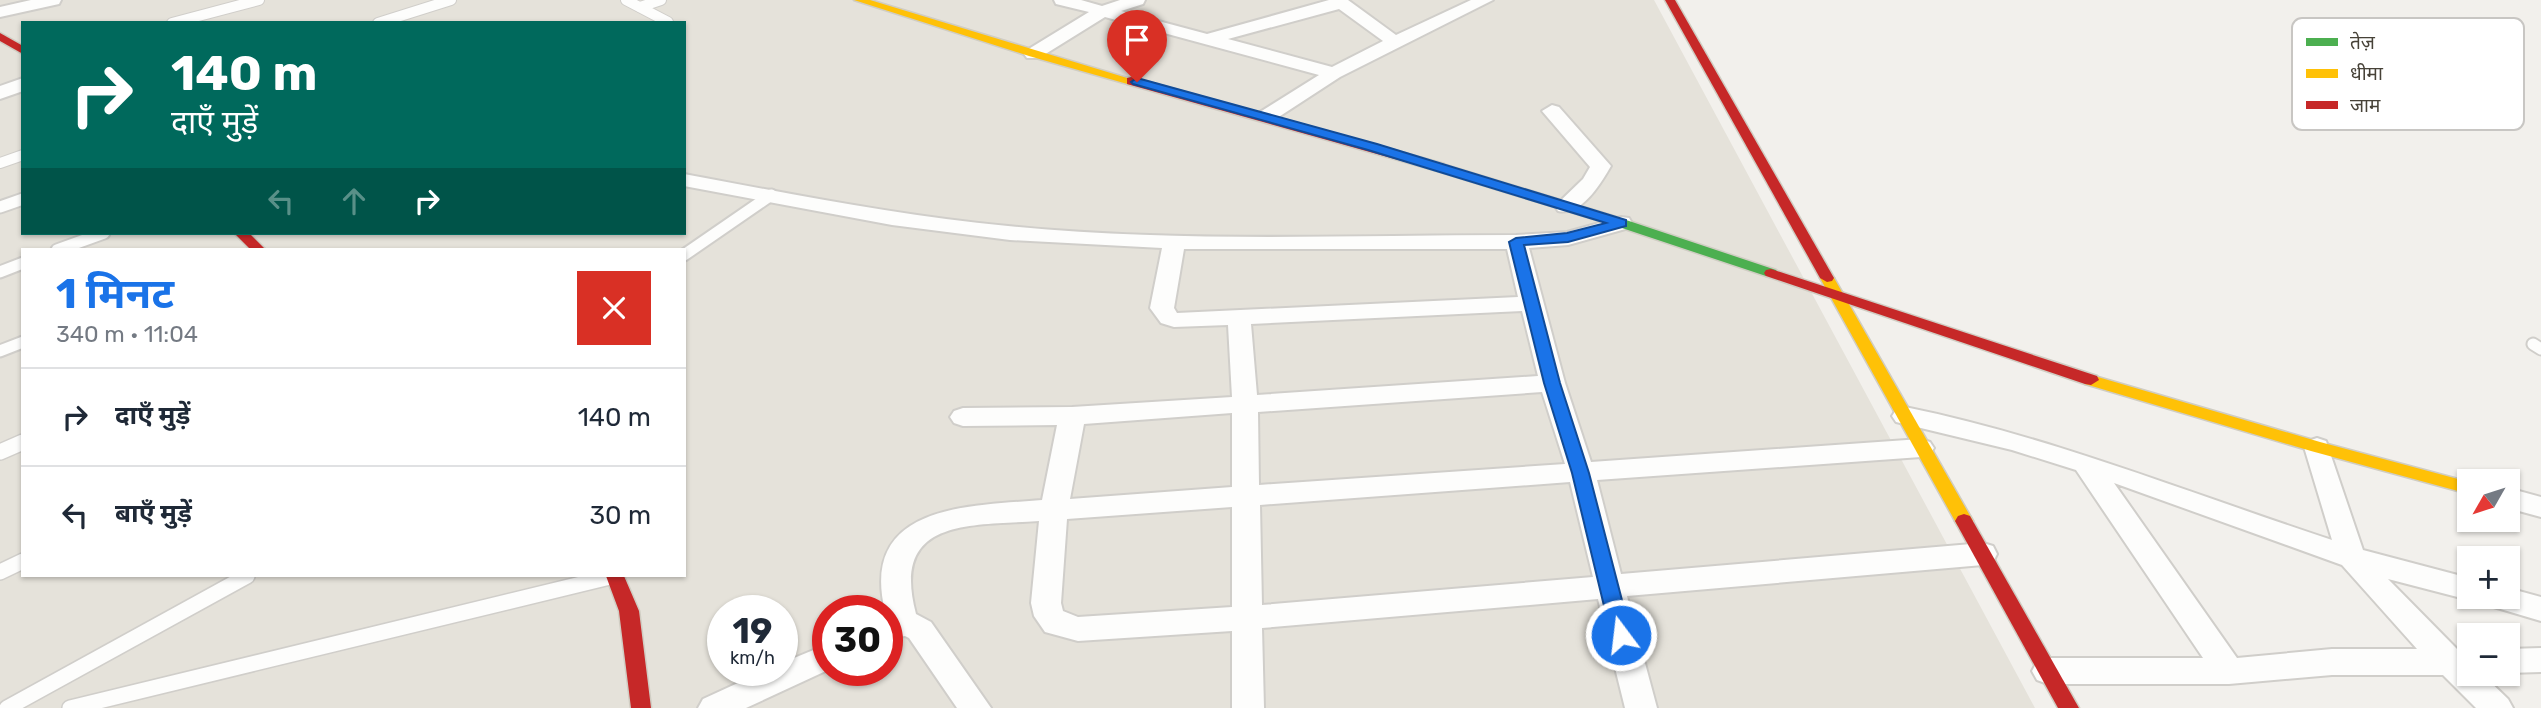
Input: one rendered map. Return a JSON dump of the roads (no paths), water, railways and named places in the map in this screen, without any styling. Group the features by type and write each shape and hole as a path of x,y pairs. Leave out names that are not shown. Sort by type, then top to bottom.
{"street":[{"path":"0,5 4,0"},
{"path":"0,12 53,0"},
{"path":"859,0 1033,54 1267,116 1566,206 2058,370 2317,447 2457,485"},
{"path":"1062,0 1334,74"},
{"path":"1033,54 1103,11 1137,0"},
{"path":"1443,0 1462,11"},
{"path":"1267,116 1334,74 1485,0"},
{"path":"1670,0 2069,708"},
{"path":"1210,39 1339,2 1395,43"},
{"path":"0,36 21,50"},
{"path":"0,93 21,85"},
{"path":"1552,111 1601,166 1591,183 1566,206"},
{"path":"686,180 953,228 1174,242 1516,242 1568,237 1621,223"},
{"path":"1174,242 1162,308 1168,317 1184,321 1533,303"},
{"path":"1516,242 1552,383 1581,473 1641,708"},
{"path":"1239,318 1245,402 1248,708"},
{"path":"963,417 1072,416 1245,402 1552,383"},
{"path":"1072,416 1054,509 1046,603 1049,617 1056,624 1078,629 1247,618 1983,554"},
{"path":"1905,416 1981,431 2351,556 2457,586"},
{"path":"2317,447 2351,556 2412,625 2457,660"},
{"path":"895,595 896,568 904,550 919,531 935,523 964,516 1921,448"},
{"path":"2085,464 2229,671"},
{"path":"2520,502 2541,508"},
{"path":"614,577 629,611 641,708"},
{"path":"2520,603 2541,609"},
{"path":"903,626 914,625 920,631 975,708"},
{"path":"2520,661 2541,660"},
{"path":"2048,671 2229,671 2332,662 2457,662"},
{"path":"714,708 812,663"},
{"path":"2479,686 2497,708"}],"lane":[{"path":"180,21 259,0"},
{"path":"385,21 451,0"},
{"path":"626,0 665,21"},
{"path":"640,7 661,0"},
{"path":"0,163 21,156"},
{"path":"686,254 771,195"},
{"path":"0,207 21,200"},
{"path":"63,248 98,235"},
{"path":"0,272 21,264"},
{"path":"0,351 21,343"},
{"path":"0,452 21,443"},
{"path":"0,572 21,562"},
{"path":"6,708 245,577"},
{"path":"70,708 610,577"}]}
